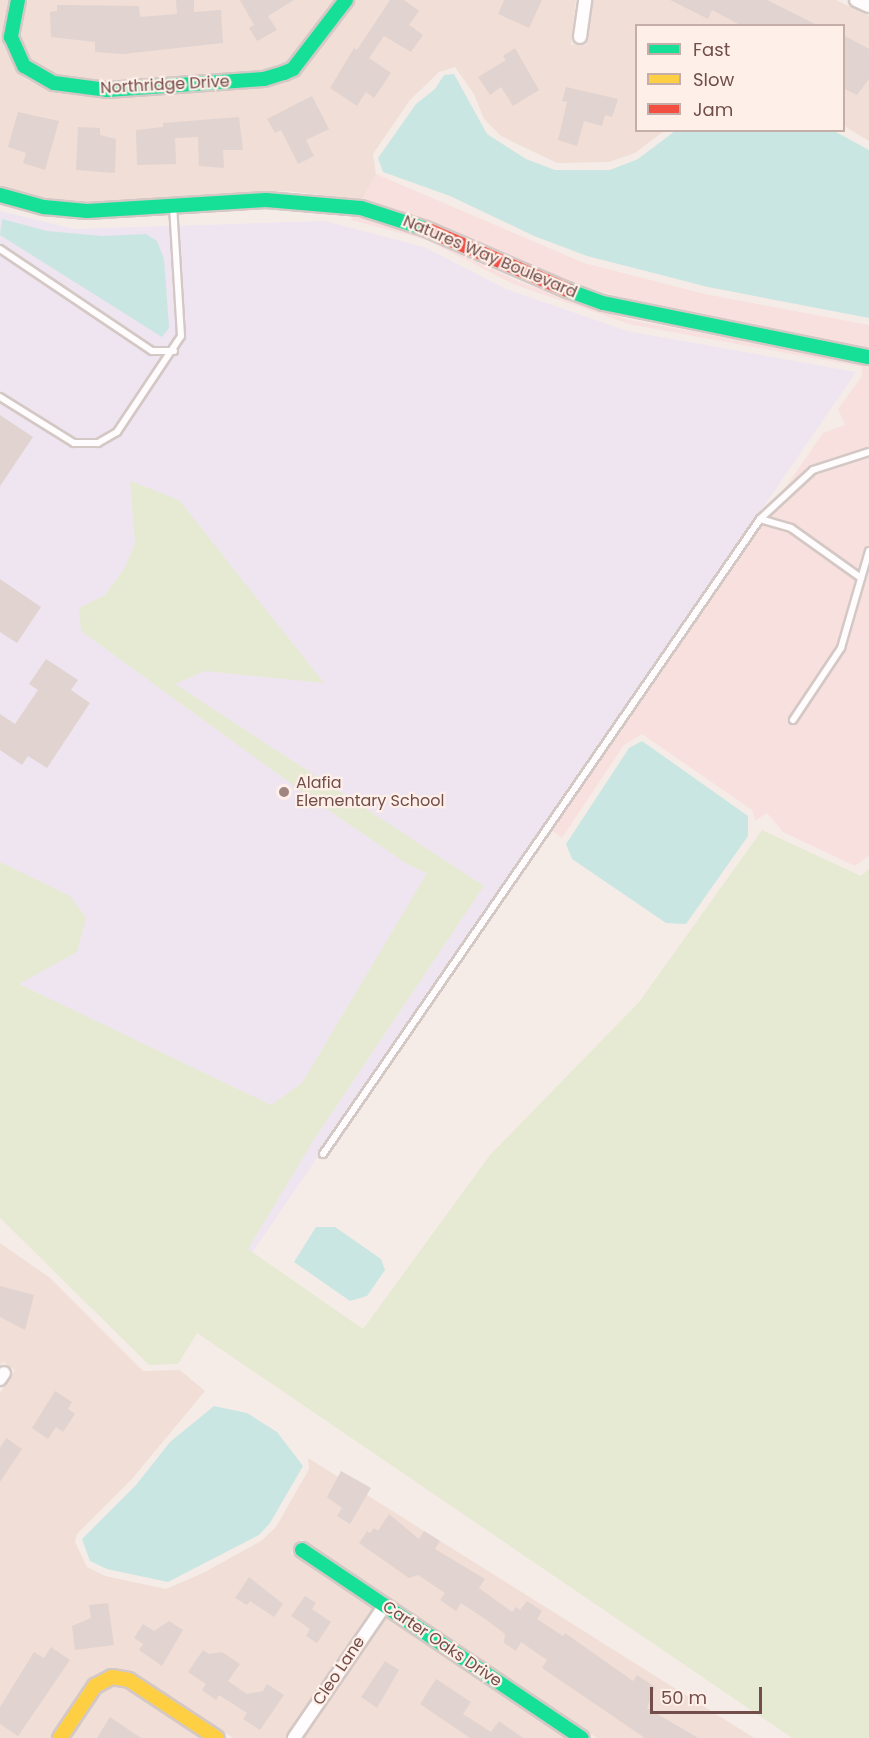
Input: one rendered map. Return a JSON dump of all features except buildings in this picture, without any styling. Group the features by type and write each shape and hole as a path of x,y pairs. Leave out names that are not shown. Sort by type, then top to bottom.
{"street":[{"name":"Northridge Drive","path":"18,0 11,37 24,66 54,83 107,90 264,79 284,74 293,69 346,0"},
{"path":"580,37 585,0"},
{"path":"856,0 869,6"},
{"name":"Natures Way Boulevard","path":"0,195 72,210 286,200 361,208 442,234 524,274 612,306 869,357"},
{"name":"Carter Oaks Drive","path":"302,1550 582,1738"},
{"name":"Cleo Lane","path":"294,1738 384,1605"},
{"path":"60,1738 95,1686 112,1677 129,1680 217,1738"}],"lane":[{"path":"0,397 62,438 74,443 98,443 122,425 174,351 183,317 173,207"},
{"path":"0,249 152,351 174,351"},
{"path":"323,1154 760,519 813,470 869,452"},
{"path":"760,519 791,528 861,578"},
{"path":"793,720 841,648 869,551"}],"shaded area":[{"path":"0,0 10,0 3,31 4,46 24,78 51,92 106,98 264,87 286,81 299,73 356,0 576,0 571,45 587,45 593,0 836,0 869,16 869,141 845,127 845,24 635,24 635,132 663,132 635,153 609,162 557,163 501,136 484,119 474,94 455,67 439,72 410,100 373,154 376,174 362,200 287,191 102,203 47,198 0,186"},
{"path":"26,0 336,0 289,62 273,69 108,81 57,75 30,60 19,35"},
{"path":"376,174 584,263 705,294 869,325 869,348 657,308 553,277 446,227 362,200"},
{"name":"Alafia Elementary School","path":"0,211 74,229 324,221 424,247 506,289 627,331 856,372 193,1339 0,1211"},
{"path":"353,216 411,231 520,282 626,319 869,365 869,856 855,866 783,832 767,813 755,821 752,810 642,734 624,745 562,838 550,829 823,433 845,425 838,409 862,376 862,367 629,324 513,284 427,240 351,220"},
{"path":"0,1243 50,1278 143,1371 180,1370 205,1391 131,1480 77,1534 75,1542 87,1567 105,1576 166,1589 203,1573 261,1541 276,1527 309,1469 308,1458 754,1738 597,1738 301,1539 291,1553 373,1608 285,1738 233,1738 134,1673 114,1668 89,1682 51,1738 0,1738 0,1393 15,1370 3,1362 0,1365"},
{"path":"386,1616 567,1738 304,1738"},
{"path":"112,1686 125,1688 201,1738 69,1738 100,1693"}],"green space":[{"path":"130,481 179,500 324,683 205,671 175,684 484,886 315,1138 248,1249 363,1329 490,1155 639,1002 762,830 861,876 869,869 869,1738 792,1738 197,1333 178,1364 149,1365 0,1218 0,862 70,896 86,918 77,952 19,984 271,1105 302,1083 427,873 407,864 315,801 81,631 79,608 105,595 124,569 135,544"}],"water":[{"path":"454,74 487,134 526,159 555,170 610,170 638,159 674,132 836,132 869,150 869,318 708,287 587,256 534,236 450,196 383,172 378,158 416,104 435,89 444,75"},
{"path":"2,219 47,231 102,236 146,234 157,241 164,259 169,328 162,337 0,235"},
{"path":"642,741 748,816 748,836 686,924 666,923 572,859 566,844 629,748"},
{"path":"316,1227 335,1227 381,1259 385,1270 367,1296 350,1301 294,1262"},
{"path":"214,1406 247,1413 277,1432 303,1466 270,1523 259,1535 168,1582 107,1569 90,1561 82,1539 136,1485 170,1442"}],"traffic: fast":[{"path":"18,0 11,37 24,66 54,83 107,90 264,79 284,73 293,69 346,0"},
{"path":"0,195 44,207 87,211 266,200 361,208 426,229"},
{"path":"567,290 603,303 869,357"},
{"path":"302,1550 582,1738"}],"traffic: slow":[{"path":"60,1738 95,1686 112,1677 129,1680 217,1738"}],"traffic: jam":[{"path":"426,229 567,290"}],"place":[{"name":"Alafia Elementary School","path":"284,792"}]}
